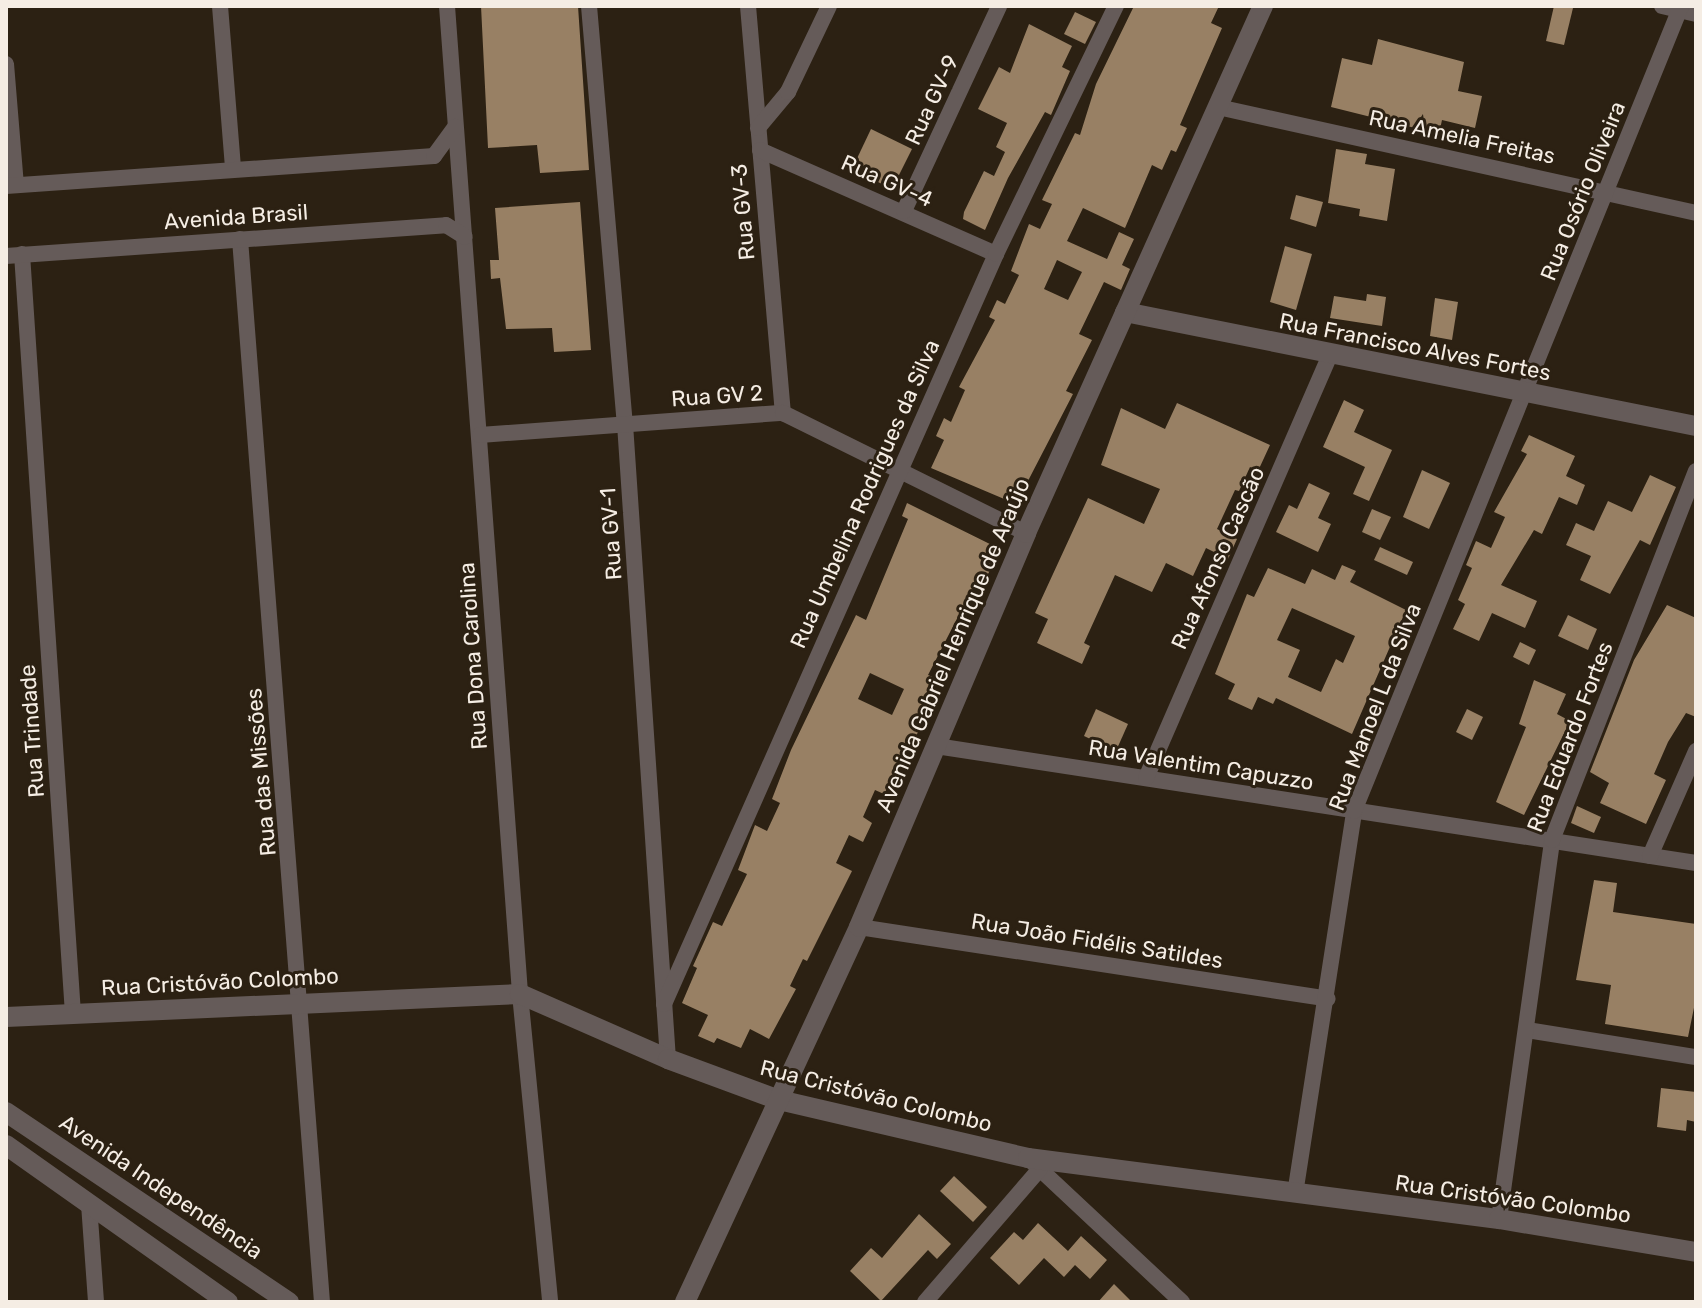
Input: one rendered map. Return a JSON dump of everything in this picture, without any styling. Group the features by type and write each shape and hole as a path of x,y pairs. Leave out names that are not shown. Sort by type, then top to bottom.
{"street":[{"path":"220,6 233,169"},
{"name":"Rua Dona Carolina","path":"447,6 520,994 550,1302"},
{"name":"Rua GV-1","path":"589,6 625,424 668,1059"},
{"name":"Rua GV-3","path":"748,6 783,413"},
{"path":"758,128 788,92 829,6"},
{"name":"Rua GV-9","path":"904,211 999,6"},
{"name":"Rua Umbelina Rodrigues da Silva","path":"664,1004 996,254 1116,6"},
{"name":"Avenida Gabriel Henrique de Araújo","path":"685,1302 859,927 1026,533 1263,6"},
{"path":"1662,6 1686,10"},
{"name":"Rua Osório Oliveira","path":"1525,393 1607,191 1686,10"},
{"path":"6,64 11,186 434,156 455,127"},
{"name":"Rua Amelia Freitas","path":"1218,107 1696,213"},
{"name":"Rua GV-4","path":"760,150 996,254"},
{"name":"Avenida Brasil","path":"14,255 446,225 465,237"},
{"name":"Rua das Missões","path":"240,239 322,1302"},
{"name":"Rua Trindade","path":"14,255 73,1013"},
{"name":"Rua Francisco Alves Fortes","path":"1125,312 1696,426"},
{"name":"Rua Afonso Cascão","path":"1146,778 1330,355"},
{"name":"Rua Manoel L da Silva","path":"1295,1194 1328,999 1354,811 1525,393"},
{"name":"Rua GV 2","path":"480,435 783,413 898,473 1026,533"},
{"name":"Rua Eduardo Fortes","path":"1499,1219 1552,840 1696,471"},
{"name":"Rua Valentim Capuzzo","path":"936,746 1696,863"},
{"path":"1650,856 1696,751"},
{"name":"Rua João Fidélis Satildes","path":"859,927 1328,999"},
{"name":"Rua Cristóvão Colombo","path":"7,1016 520,994 668,1059 779,1100 1034,1164 1499,1219 1696,1252"},
{"path":"1527,1030 1696,1057"},
{"name":"Avenida Independência","path":"6,1112 289,1302"},
{"path":"6,1145 228,1302"},
{"path":"925,1302 1034,1164 1182,1302"},
{"path":"89,1204 96,1302"}],"building":[{"path":"481,6 578,6 589,170 540,173 537,145 488,148"},
{"path":"1134,6 1219,6 1211,23 1222,28 1180,125 1187,128 1176,152 1171,150 1162,170 1152,165 1125,228 1083,208 1067,241 1107,259 1119,232 1134,239 1122,265 1130,269 1121,290 1104,282 1079,334 1092,340 1066,391 1073,394 1016,504 931,468 944,440 936,436 944,418 951,422 965,390 959,387 995,320 989,317 997,300 1005,304 1019,275 1011,271 1029,224 1040,229 1052,204 1042,200 1075,133 1080,135 1096,84","holes":["1057,260 1082,272 1068,300 1044,289"]},
{"path":"1554,6 1573,8 1564,45 1546,41"},
{"path":"1075,12 1096,22 1085,44 1064,34"},
{"path":"1029,24 1072,46 1062,67 1070,71 1051,115 1045,112 1008,178 985,230 963,219 964,212 984,171 994,176 1005,152 996,147 1007,123 978,109 999,67 1010,73"},
{"path":"1378,39 1464,62 1458,91 1482,96 1475,128 1442,120 1439,134 1331,107 1342,58 1372,65"},
{"path":"871,129 912,149 892,189 852,169"},
{"path":"1336,149 1367,154 1365,164 1395,169 1387,221 1359,216 1360,209 1328,203"},
{"path":"1296,195 1323,202 1316,227 1290,219"},
{"path":"580,202 591,350 554,352 552,328 506,329 500,278 491,279 490,260 499,260 495,208"},
{"path":"1285,246 1312,254 1296,310 1270,302"},
{"path":"1367,294 1386,297 1382,326 1330,318 1334,296 1366,301"},
{"path":"1435,298 1458,302 1452,340 1430,336"},
{"path":"1344,400 1364,410 1354,432 1392,450 1369,501 1353,494 1365,467 1323,447"},
{"path":"1177,403 1270,445 1258,471 1250,467 1239,491 1235,490 1217,529 1237,539 1228,559 1206,548 1193,576 1166,563 1152,592 1115,575 1084,643 1090,646 1082,664 1037,643 1048,619 1035,613 1088,498 1144,524 1160,489 1101,465 1121,408 1165,429"},
{"path":"1529,435 1575,456 1566,476 1585,485 1577,505 1559,497 1542,534 1534,530 1501,585 1537,601 1525,628 1492,613 1479,641 1453,629 1465,604 1458,600 1472,568 1466,565 1476,541 1491,548 1505,517 1494,512 1527,454 1521,451"},
{"path":"1422,470 1450,483 1429,529 1403,517"},
{"path":"1650,475 1676,487 1650,545 1640,540 1610,594 1580,580 1591,556 1566,545 1576,523 1594,531 1608,501 1632,512"},
{"path":"1309,483 1330,493 1318,518 1331,524 1318,552 1276,532 1289,505 1297,509"},
{"path":"907,503 1000,549 972,608 964,605 928,675 937,679 927,702 933,705 884,794 875,790 863,817 872,823 863,842 849,835 836,863 852,871 807,961 803,959 790,986 796,989 769,1039 750,1029 741,1048 717,1038 714,1043 698,1036 708,1015 682,1003 697,968 693,966 713,922 722,926 747,874 738,870 755,825 767,831 780,803 772,799 791,750 856,615 866,620 908,519 902,516","holes":["870,673 904,689 892,715 858,699"]},
{"path":"1372,509 1391,517 1380,540 1362,532"},
{"path":"1380,547 1413,562 1407,575 1374,560"},
{"path":"1342,565 1356,571 1350,582 1406,610 1352,734 1276,698 1273,704 1258,697 1252,710 1228,699 1235,684 1215,674 1247,594 1254,597 1268,568 1305,584 1312,569 1335,580","holes":["1292,608 1355,636 1343,663 1336,659 1321,692 1288,677 1300,650 1277,640"]},
{"path":"1667,605 1696,618 1696,717 1686,713 1668,742 1654,774 1666,780 1646,824 1600,803 1609,783 1590,772 1634,660"},
{"path":"1568,615 1597,629 1588,650 1558,636"},
{"path":"1520,642 1536,650 1529,665 1513,657"},
{"path":"1534,680 1566,694 1557,714 1570,721 1524,815 1496,802 1526,727 1519,724"},
{"path":"1096,709 1128,724 1116,751 1084,736"},
{"path":"1467,709 1483,717 1472,740 1456,732"},
{"path":"1577,806 1601,817 1594,833 1571,823"},
{"path":"1594,880 1617,883 1613,912 1696,924 1696,998 1688,1037 1605,1024 1611,985 1576,980"},
{"path":"1661,1088 1696,1092 1696,1122 1687,1120 1686,1131 1657,1127"},
{"path":"954,1176 987,1207 973,1222 940,1191"},
{"path":"919,1214 951,1244 937,1259 928,1250 881,1301 850,1271 871,1248 882,1258"},
{"path":"1038,1223 1068,1251 1081,1236 1107,1260 1090,1279 1075,1265 1064,1277 1044,1258 1019,1285 990,1258 1014,1232 1023,1240"},
{"path":"1114,1284 1132,1302 1098,1302"}]}
